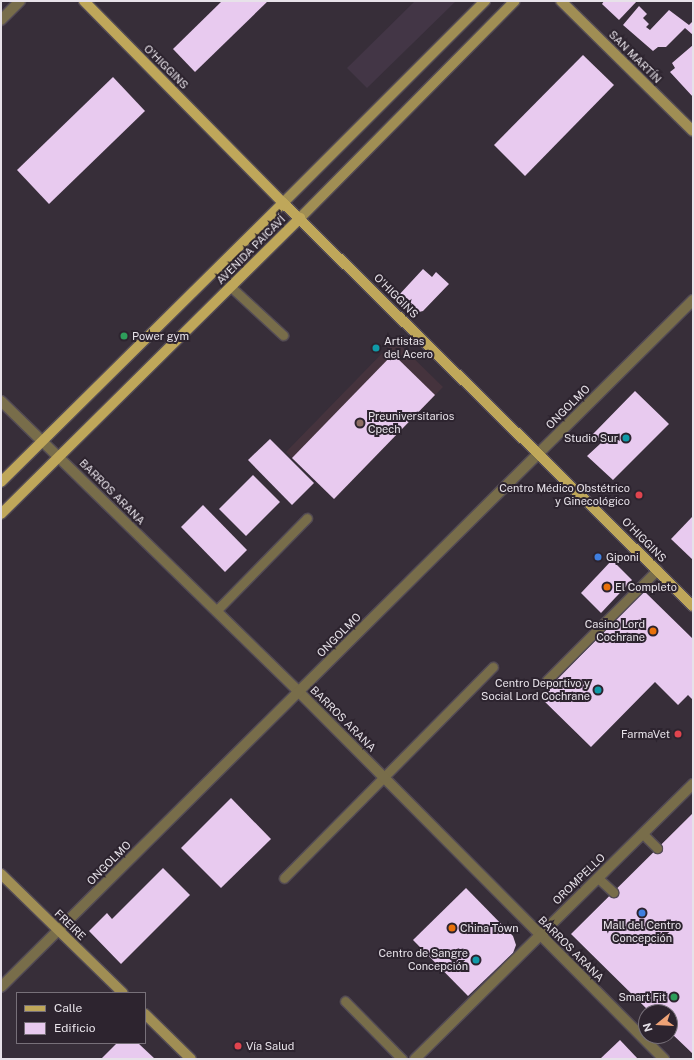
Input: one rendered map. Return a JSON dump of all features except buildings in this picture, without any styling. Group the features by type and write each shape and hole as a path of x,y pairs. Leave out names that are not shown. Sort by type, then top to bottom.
{"main road":[{"name":"O'HIGGINS","path":"84,1 283,203 300,218 693,606"},
{"name":"AVENIDA PAICAVÍ","path":"1,482 485,1"},
{"name":"AVENIDA PAICAVÍ","path":"1,514 231,287 515,1"},
{"name":"SAN MARTÍN","path":"561,1 693,131"},
{"name":"FREIRE","path":"1,874 122,992"},
{"path":"146,1015 191,1059"}],"street":[{"path":"1,20 20,1"},
{"name":"ONGOLMO","path":"1,987 693,300"},
{"name":"BARROS ARANA","path":"1,401 299,692 664,1059"},
{"name":"OROMPELLO","path":"414,1059 693,784"}],"lane":[{"path":"231,287 283,335"},
{"path":"216,611 307,518"},
{"path":"547,680 657,570"},
{"path":"284,878 493,667"},
{"path":"643,834 657,848"},
{"path":"598,878 613,892"},
{"path":"345,1001 402,1059"}],"shaded area":[{"path":"415,1 456,1 367,88 347,68"},
{"name":"Preuniversitarios Cpech","path":"395,340 443,387 334,499 286,452"}],"place":[{"name":"Power gym","path":"124,336"},
{"name":"Artistas del Acero","path":"376,348"},
{"name":"Preuniversitarios Cpech","path":"360,423"},
{"name":"Studio Sur","path":"626,438"},
{"name":"Centro Médico Obstétrico y Ginecológico","path":"639,495"},
{"name":"Giponi","path":"598,557"},
{"name":"El Completo","path":"607,587"},
{"name":"Casino Lord Cochrane","path":"653,631"},
{"name":"Centro Deportivo y Social Lord Cochrane","path":"598,690"},
{"name":"FarmaVet","path":"678,734"},
{"name":"Mall del Centro Concepción","path":"642,913"},
{"name":"China Town","path":"452,928"},
{"name":"Centro de Sangre Concepción","path":"476,960"},
{"name":"Smart Fit","path":"674,997"},
{"name":"Vía Salud","path":"238,1046"}]}
